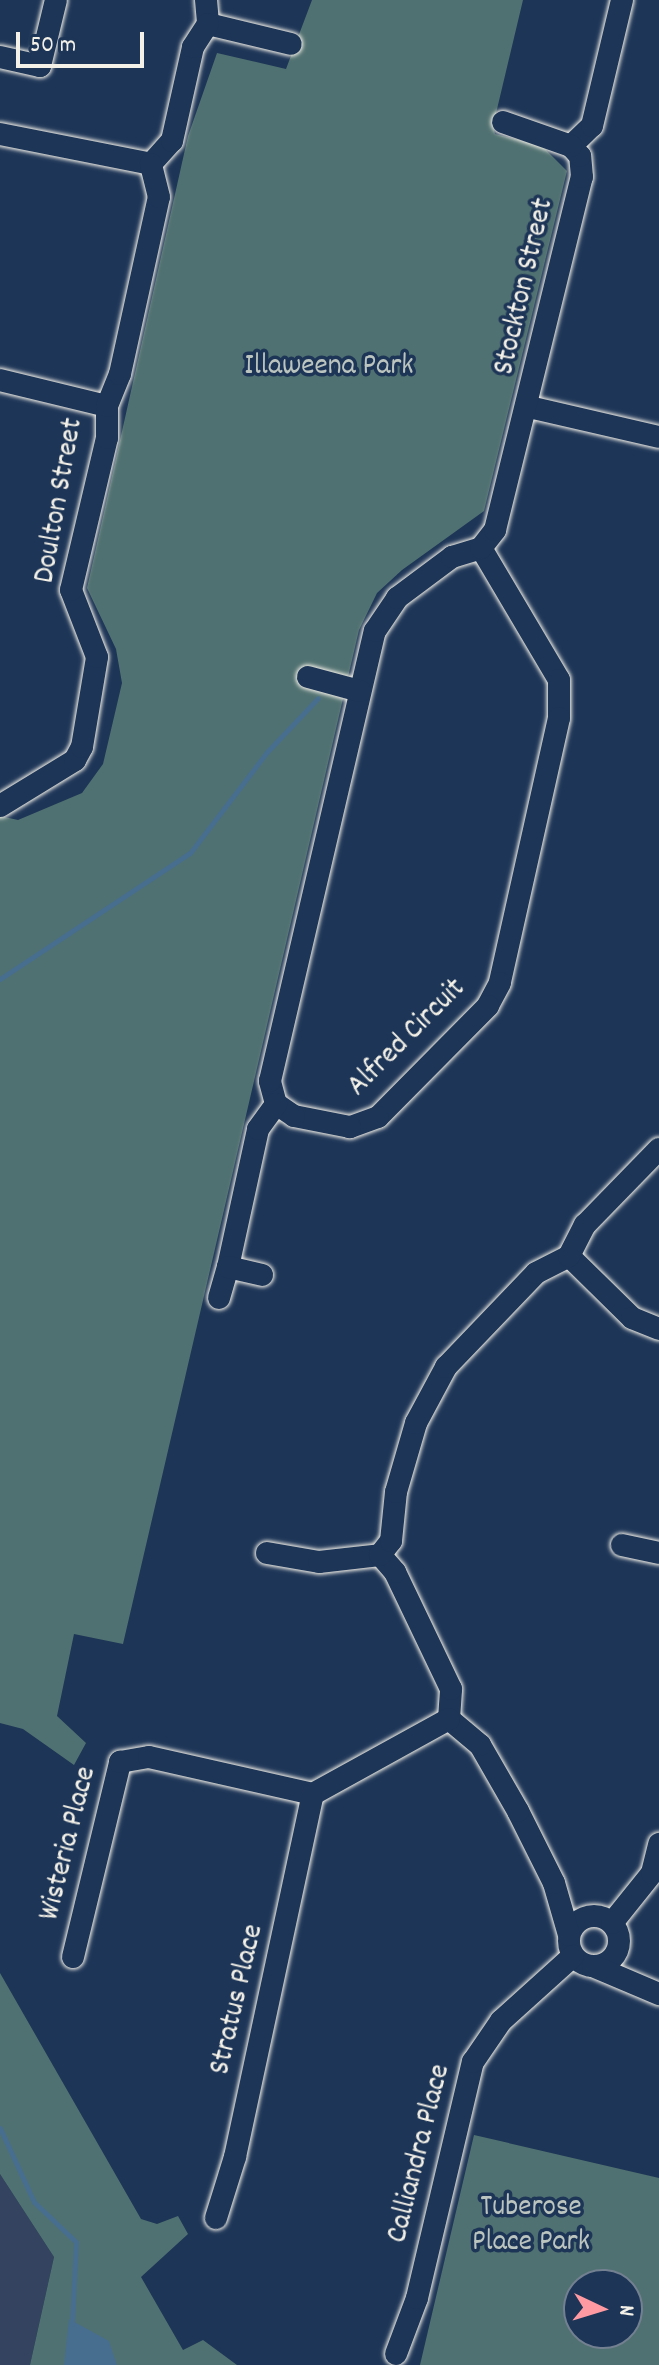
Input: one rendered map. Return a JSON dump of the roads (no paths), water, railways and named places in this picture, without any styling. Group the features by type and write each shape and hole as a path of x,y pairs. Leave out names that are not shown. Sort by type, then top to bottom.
{"street":[{"path":"0,57 40,66 56,0"},
{"path":"0,134 151,164 172,141 193,47 208,24 206,0"},
{"path":"503,122 571,146 592,126 622,0"},
{"path":"208,24 291,44"},
{"name":"Stockton Street","path":"571,146 580,156 582,177 529,407 659,437"},
{"name":"Doulton Street","path":"0,806 75,760 82,747 97,657 71,590 107,438 107,406 120,374 159,197 151,164"},
{"path":"0,380 107,406"},
{"path":"219,1298 258,1129 276,1104 270,1081 375,631 397,598 452,557 481,548 495,530 511,482 529,407"},
{"name":"Alfred Circuit","path":"276,1104 294,1116 365,1125 488,1006 500,983 559,718 559,680 481,548"},
{"path":"308,677 360,691"},
{"path":"267,1553 319,1562 380,1555 391,1541 396,1492 416,1423 446,1367 536,1273 569,1256 585,1225 659,1149"},
{"path":"569,1256 632,1318 659,1329"},
{"path":"228,1267 262,1275"},
{"path":"622,1545 659,1553"},
{"path":"380,1555 395,1572 451,1689 449,1719"},
{"path":"313,1794 449,1719"},
{"path":"449,1719 480,1745 554,1883 578,1952 657,1993"},
{"name":"Wisteria Place","path":"73,1957 120,1762 149,1757 313,1794"},
{"name":"Stratus Place","path":"216,2218 235,2157 313,1794"},
{"path":"578,1952 601,1919 652,1873 659,1844"},
{"path":"554,1883 601,1919 657,1993"},
{"path":"578,1952 612,1958 618,1945"},
{"name":"Calliandra Place","path":"396,2354 417,2298 473,2062 501,2021 578,1952"}],"waterway":[{"path":"0,979 190,853 267,752 318,698"},
{"path":"0,2128 34,2202 76,2242 72,2324"}],"park label":[{"name":"Illaweena Park","path":"329,368"},
{"name":"Tuberose Place Park","path":"531,2226"}]}
